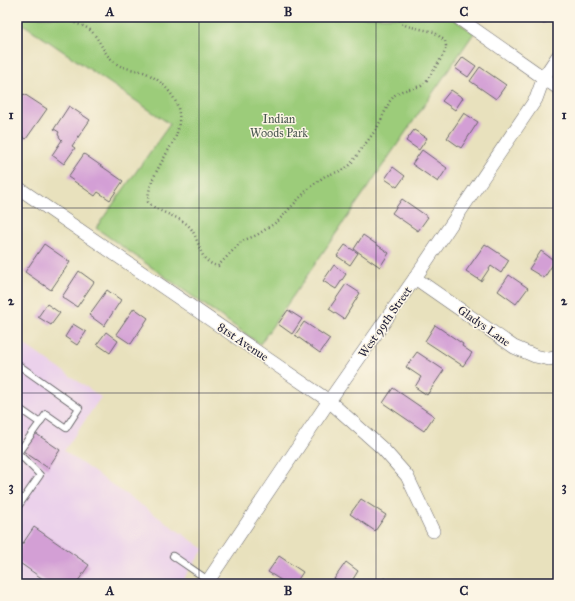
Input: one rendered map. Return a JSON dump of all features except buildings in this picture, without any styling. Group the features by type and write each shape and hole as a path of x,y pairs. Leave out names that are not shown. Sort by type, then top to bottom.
{"street":[{"path":"457,17 558,88"},
{"name":"West 99th Street","path":"207,582 536,99 544,77 558,56"},
{"name":"81st Avenue","path":"17,187 329,401 383,449 407,476 433,531"},
{"name":"Gladys Lane","path":"415,278 514,347 535,356 549,359 558,357"}],"lane":[{"path":"17,364 79,408 66,428 46,414 18,453 40,475 20,499 17,508"},
{"path":"17,407 40,423"},
{"path":"173,556 207,582"}],"path":[{"path":"60,17 88,29 93,33 106,55 128,69 145,73 152,77 165,87 176,102 179,115 176,136 152,181 148,195 148,202 154,208 186,222 192,231 205,260 210,264 218,266 242,241 257,235 278,221 310,187 325,176 343,170 350,165 376,128 390,101 395,95 402,91 421,86 427,80 444,54 446,46 445,41 434,32 407,26 401,23 398,17"}],"shaded area":[{"path":"19,341 101,397 64,451 204,549 180,584 17,584 17,345"}],"green space":[{"name":"Indian Woods Park","path":"17,17 450,17 474,33 260,344 96,228 170,124 17,20"}]}
